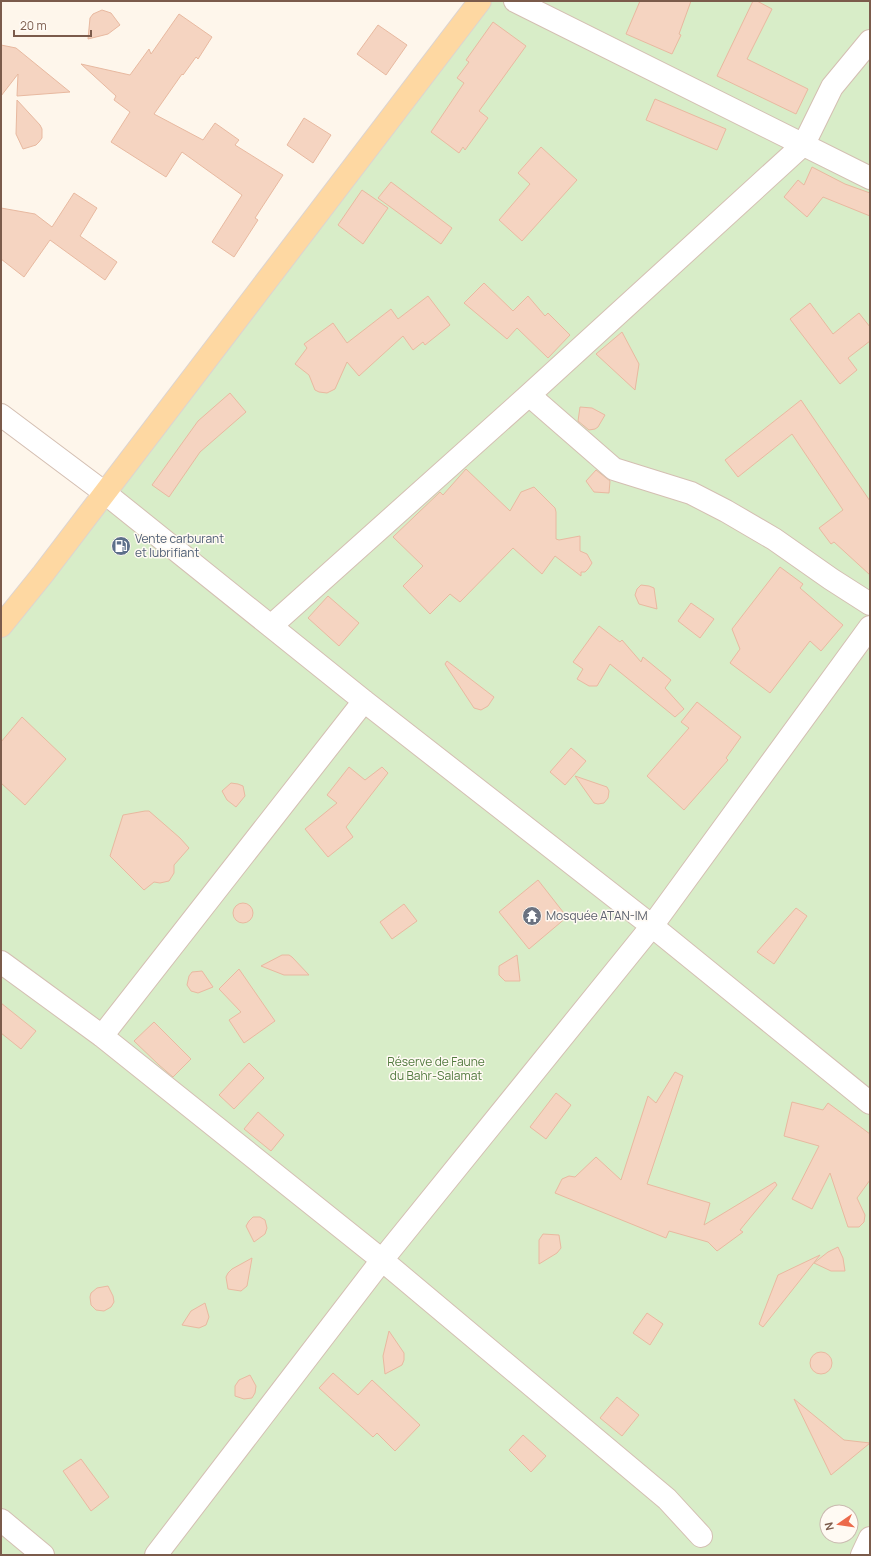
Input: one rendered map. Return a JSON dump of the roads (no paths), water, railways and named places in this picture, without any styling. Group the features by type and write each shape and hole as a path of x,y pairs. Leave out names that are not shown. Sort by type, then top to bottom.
{"main road":[{"path":"1,626 105,493 480,1"}],"street":[{"path":"515,1 870,178"},
{"path":"271,626 529,395 804,144 832,87 870,41"},
{"path":"529,395 614,469 691,493 726,511 774,539 870,604"},
{"path":"1,415 105,493 364,701 652,926 870,1103"},
{"path":"156,1555 382,1260 652,926 870,627"},
{"path":"102,1036 364,701"},
{"path":"1,962 102,1036 382,1260 667,1499 701,1536"},
{"path":"1,1520 43,1555"},
{"path":"862,1555 870,1538"}],"place":[{"name":"Vente carburant et lubrifiant","path":"121,546"},
{"name":"Mosquée ATAN-IM","path":"532,916"}],"park label":[{"name":"Réserve de Faune du Bahr-Salamat","path":"436,1069"}]}
